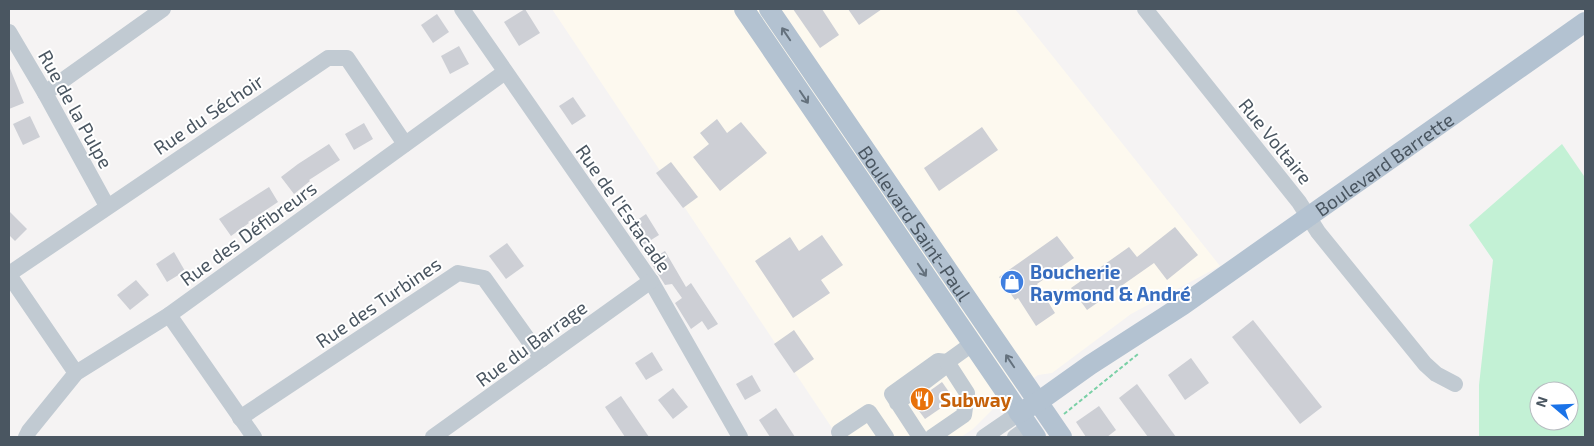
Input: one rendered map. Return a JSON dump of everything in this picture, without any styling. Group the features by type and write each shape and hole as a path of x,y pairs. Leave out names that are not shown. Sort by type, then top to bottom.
{"main road":[{"name":"Boulevard Saint-Paul","path":"744,9 972,344 1025,429"},
{"name":"Boulevard Saint-Paul","path":"769,9 1049,410 1062,437"},
{"name":"Boulevard Barrette","path":"1025,429 1184,306 1585,22"}],"street":[{"path":"45,93 164,9"},
{"name":"Rue de l'Estacade","path":"462,9 651,281 740,437"},
{"name":"Rue Voltaire","path":"1145,9 1299,202 1318,232 1424,364 1436,374 1455,384"},
{"name":"Rue de la Pulpe","path":"9,32 107,206"},
{"name":"Rue du Séchoir","path":"9,274 328,58 347,58 404,144"},
{"name":"Rue des Défibreurs","path":"26,437 76,373 169,315 505,72"},
{"name":"Rue des Turbines","path":"240,418 458,272 484,278 542,359"},
{"path":"9,274 76,373"},
{"name":"Rue du Barrage","path":"433,437 651,281"},
{"path":"169,315 254,437"},
{"path":"948,362 972,344"},
{"path":"920,437 892,394 938,360 948,362 967,392 964,415 932,437"},
{"path":"839,432 869,412 886,437"},
{"name":"Boulevard Barrette","path":"984,437 1025,429"}],"path":[{"path":"1049,410 1132,358"}],"shaded area":[{"path":"552,9 1015,9 1220,266 1131,314 1052,373 1038,375 994,408 973,429 961,437 838,437"}],"green space":[{"path":"1562,144 1585,175 1585,437 1479,437 1479,385 1493,260 1469,225"}],"building":[{"path":"525,9 540,33 519,46 504,22"},
{"path":"793,9 822,9 839,35 820,48"},
{"path":"848,9 882,9 859,25"},
{"path":"437,14 449,32 433,43 421,25"},
{"path":"459,46 469,64 450,74 441,56"},
{"path":"9,66 24,103 9,109"},
{"path":"573,97 586,116 572,125 559,106"},
{"path":"30,116 40,137 23,145 13,124"},
{"path":"717,119 727,133 741,122 767,153 720,191 693,157 709,144 700,133"},
{"path":"364,123 373,139 354,150 345,134"},
{"path":"982,127 998,150 939,191 924,168"},
{"path":"329,144 340,160 309,180 294,194 281,177"},
{"path":"671,162 698,197 683,208 656,173"},
{"path":"269,187 278,202 231,236 219,219"},
{"path":"9,211 27,229 15,241 9,235"},
{"path":"646,214 659,235 643,245 630,225"},
{"path":"1175,227 1198,255 1167,280 1154,263 1087,310 1071,288 1129,247 1137,257"},
{"path":"822,235 843,265 821,280 830,293 793,318 755,261 790,237 799,251"},
{"path":"1057,236 1074,258 1037,284 1055,313 1036,326 1018,298 1015,300 999,277"},
{"path":"507,243 524,266 506,279 489,256"},
{"path":"665,251 686,287 691,283 718,324 708,330 702,321 691,329 675,303 682,298 672,284 665,285 650,260"},
{"path":"174,252 185,271 167,282 156,264"},
{"path":"136,280 149,295 130,310 117,295"},
{"path":"1253,320 1322,407 1300,424 1232,337"},
{"path":"794,330 814,359 794,373 774,344"},
{"path":"652,352 663,370 646,380 635,363"},
{"path":"1191,358 1209,383 1185,400 1168,375"},
{"path":"752,375 761,391 745,400 736,384"},
{"path":"942,382 954,399 925,419 913,403"},
{"path":"1137,384 1176,437 1148,437 1119,398"},
{"path":"673,388 688,407 673,419 658,400"},
{"path":"621,396 649,437 625,437 605,407"},
{"path":"1099,406 1116,430 1107,437 1086,437 1076,422"},
{"path":"776,408 795,437 770,437 759,420"}],"place":[{"name":"Boucherie Raymond & André","path":"1012,282"},
{"name":"Subway","path":"922,399"}]}
